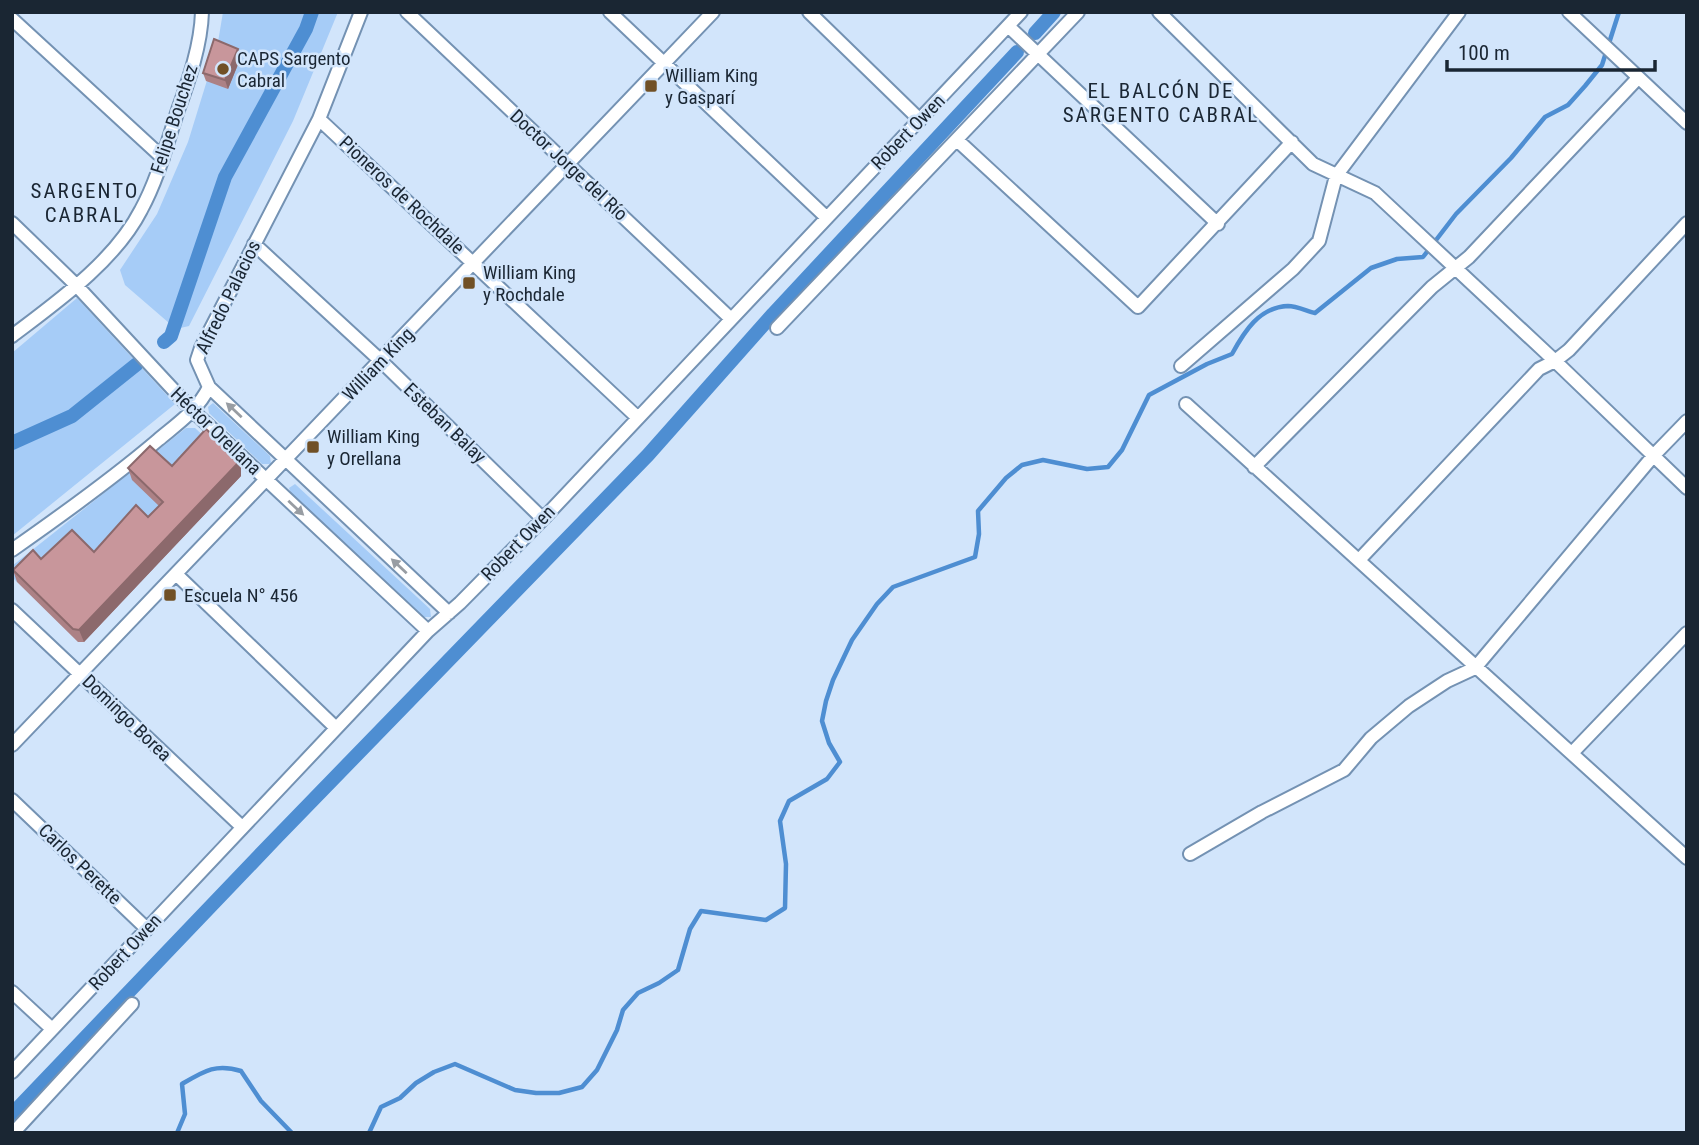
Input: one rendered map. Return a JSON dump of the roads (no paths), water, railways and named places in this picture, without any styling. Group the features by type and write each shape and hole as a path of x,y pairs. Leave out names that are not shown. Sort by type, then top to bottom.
{"street":[{"name":"Felipe Bouchez","path":"12,336 76,285 121,239 141,211 163,158 186,88 202,26 202,12"},
{"name":"Alfredo Palacios","path":"209,387 197,360 319,119 361,12"},
{"name":"Doctor Jorge del Río","path":"407,12 730,318"},
{"path":"610,12 826,216"},
{"name":"William King","path":"12,745 713,12"},
{"path":"809,12 920,120"},
{"path":"777,328 1078,12"},
{"path":"1159,12 1313,164 1375,193 1687,488"},
{"path":"1181,366 1293,269 1319,241 1336,176 1459,12"},
{"path":"1569,12 1687,123"},
{"path":"1014,17 1037,54 1218,224"},
{"name":"Robert Owen","path":"12,1072 428,631 542,519 1014,17"},
{"path":"12,19 163,158"},
{"path":"1254,467 1432,287 1456,269 1638,78"},
{"name":"Pioneros de Rochdale","path":"319,119 637,417"},
{"path":"957,140 1138,307 1293,142"},
{"name":"Héctor Orellana","path":"12,223 76,285 192,411 428,631"},
{"path":"1359,560 1538,369 1569,351 1687,223"},
{"name":"Esteban Balay","path":"254,244 381,361 542,519"},
{"path":"12,551 122,471 192,411 209,387"},
{"name":"Héctor Orellana","path":"209,387 449,613"},
{"path":"1186,404 1475,668 1684,849"},
{"path":"1190,854 1262,812 1344,770 1371,738 1409,706 1447,681 1475,668 1654,455 1687,421"},
{"path":"176,574 336,728"},
{"name":"Domingo Borea","path":"12,610 242,827"},
{"path":"1572,753 1687,633"},
{"name":"Carlos Perette","path":"12,800 147,929"},
{"path":"12,992 52,1028"},
{"path":"13,1133 132,1004"}],"waterway":[{"path":"164,342 171,336 225,177 306,29 312,12"},
{"path":"1035,33 1054,12"},
{"path":"369,1133 381,1107 400,1098 416,1083 434,1072 455,1064 515,1090 559,1093 582,1087 597,1070 617,1030 623,1010 638,993 678,970 690,929 701,911 766,920 785,908 786,864 780,821 789,801 827,779 840,762 829,743 822,721 826,701 852,640 877,604 893,587 975,557 979,534 978,511 1006,478 1022,465 1043,460 1087,469 1108,467 1122,450 1149,395 1207,364 1232,354 1247,329 1261,316 1278,307 1288,306 1315,313 1371,268 1397,259 1423,257 1456,214 1511,158 1545,117 1568,105 1602,65 1619,12"},
{"path":"12,1114 648,455 773,314 1017,52"},
{"path":"12,443 72,416 137,364"},
{"path":"177,1133 185,1114 182,1084 217,1068 241,1071 261,1101 292,1133"}],"place":[{"name":"CAPS Sargento Cabral","path":"223,69"},
{"name":"William King y Gasparí","path":"651,86"},
{"name":"William King y Rochdale","path":"469,283"},
{"name":"William King y Orellana","path":"313,447"},
{"name":"Escuela N° 456","path":"170,595"}],"district":[{"name":"EL BALCÓN DE SARGENTO CABRAL","path":"1161,103"},
{"name":"SARGENTO CABRAL","path":"85,203"}]}
